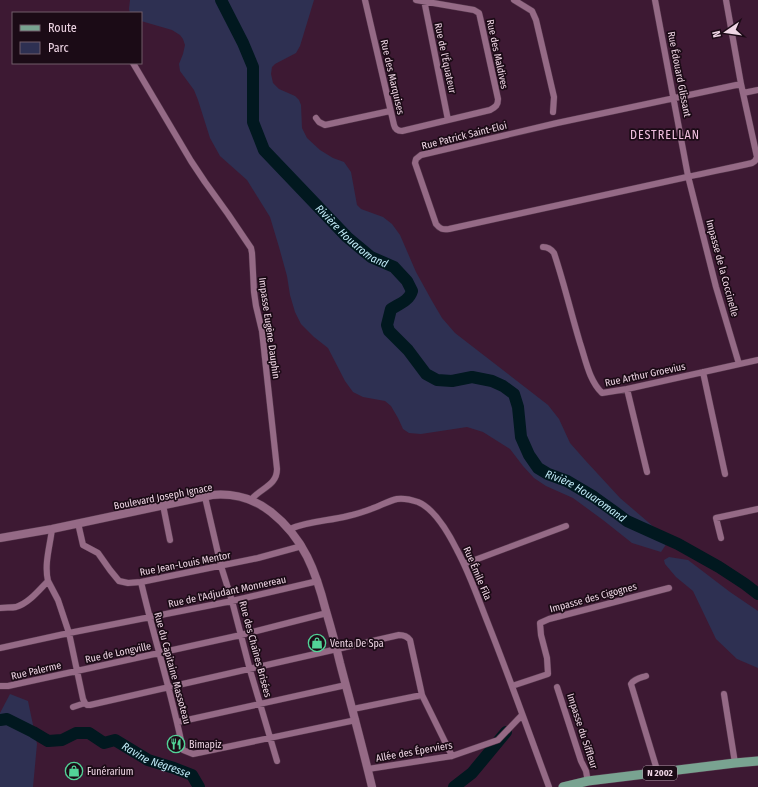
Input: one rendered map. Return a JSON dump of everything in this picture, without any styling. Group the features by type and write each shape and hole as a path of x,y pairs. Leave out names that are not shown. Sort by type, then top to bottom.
{"main road":[{"name":"Boulevard Joseph Ignace","path":"0,538 226,494 251,500 267,509 277,516 290,529 311,562 318,581 337,649 372,787"},
{"name":"N 2002","path":"563,787 588,782 758,761"}],"street":[{"name":"Rue des Marquises","path":"365,0 394,127 399,131 402,131 448,120"},
{"path":"416,0 424,1"},
{"path":"514,0 532,11 536,20 554,97 553,112"},
{"name":"Rue Édouard Glissant","path":"655,0 688,176"},
{"path":"688,176 752,163 756,161 757,157 741,84 726,0"},
{"name":"Rue de l'Équateur","path":"424,1 448,120"},
{"name":"Rue des Maldives","path":"424,1 474,10 479,13 496,91 498,101 494,108 448,120"},
{"name":"Impasse Eugène Dauphin","path":"134,64 191,161 251,248 254,292 262,331 277,469 276,476 272,483 257,493 251,500"},
{"path":"674,98 741,84"},
{"path":"743,93 758,90"},
{"name":"Rue Patrick Saint-Eloi","path":"674,98 556,123 421,155 416,159 415,163 436,224 445,230 688,176"},
{"path":"316,118 319,122 325,125 390,111"},
{"name":"Impasse de la Coccinelle","path":"688,176 716,287 739,364"},
{"name":"Rue Arthur Groevius","path":"543,247 552,250 554,253 585,360 594,384 602,394 758,360"},
{"path":"703,372 725,474"},
{"path":"626,389 647,472"},
{"name":"Rue des Chaînes Brisées","path":"205,497 250,670 277,760"},
{"name":"Rue Émile Fila","path":"290,529 361,513 400,499 412,500 424,506 436,518 449,535 464,564 512,686 549,787"},
{"path":"164,505 170,540"},
{"path":"721,538 716,518 758,510"},
{"name":"Rue Jean-Louis Mentor","path":"78,523 83,545 98,553 116,578 128,583 141,582 222,566 302,546"},
{"path":"464,564 566,526"},
{"path":"52,529 46,568 48,581 58,600 69,633 85,703"},
{"path":"0,608 15,607 19,605 37,594 48,581"},
{"name":"Rue de l'Adjudant Monnereau","path":"0,648 232,601 318,581"},
{"name":"Rue du Capitaine Massoteau","path":"141,582 149,617 178,722 183,750 193,754 356,720"},
{"name":"Impasse des Cigognes","path":"512,686 548,674 547,658 541,635 540,623 549,619 669,588"},
{"name":"Rue de Longville","path":"77,670 159,653 327,613"},
{"path":"73,707 85,703 90,705 250,670 399,635 405,635 410,640 422,694 452,756"},
{"name":"Rue Palerme","path":"0,686 8,686 77,670"},
{"path":"646,676 637,679 631,684 658,773"},
{"path":"178,722 346,684"},
{"name":"Impasse du Siffleur","path":"557,688 581,761 586,771 588,782"},
{"path":"353,709 422,694"},
{"path":"724,694 735,763"},
{"name":"Allée des Éperviers","path":"368,769 452,756 498,740 522,715"}],"green space":[{"path":"130,0 314,0 300,46 296,53 275,64 272,67 271,74 273,83 279,89 295,96 299,100 301,105 302,128 307,138 320,150 333,158 344,162 351,172 357,205 361,209 383,217 392,224 400,235 416,272 442,318 455,333 548,405 559,419 570,443 585,460 620,498 669,540 661,552 632,543 573,498 546,486 534,478 510,449 483,432 467,427 421,434 409,433 403,429 391,406 385,401 363,397 353,392 345,381 328,348 301,324 295,312 287,276 270,217 247,180 220,156 210,138 194,90 180,71 179,64 185,45 183,39 172,30 142,21 142,12 130,12"},
{"path":"669,557 688,560 758,611 758,668 737,659 716,639 693,591 676,577 665,564 664,560"},
{"path":"10,694 28,701 37,744 33,787 0,787 0,713"}],"waterway":[{"name":"Rivière Houaromand","path":"221,0 243,43 253,67 253,122 264,150 347,237 371,257 394,267 407,281 412,291 411,294 403,302 391,309 387,325 389,331 408,350 426,374 437,380 452,381 472,377 492,381 503,386 514,394 518,407 521,437 529,455 538,468 548,474 567,481 594,497 627,521 678,544 719,567 758,594"},
{"name":"Ravine Négresse","path":"0,720 7,719 48,741 62,740 76,733 89,733 104,743 115,740 148,760 192,775 199,787"},
{"name":"Ravine Négresse","path":"454,787 472,773 506,732"}],"place":[{"name":"Venta De Spa","path":"317,643"},
{"name":"Bimapiz","path":"176,744"},
{"name":"Funérarium","path":"74,771"}],"district":[{"name":"DESTRELLAN","path":"665,135"}]}
